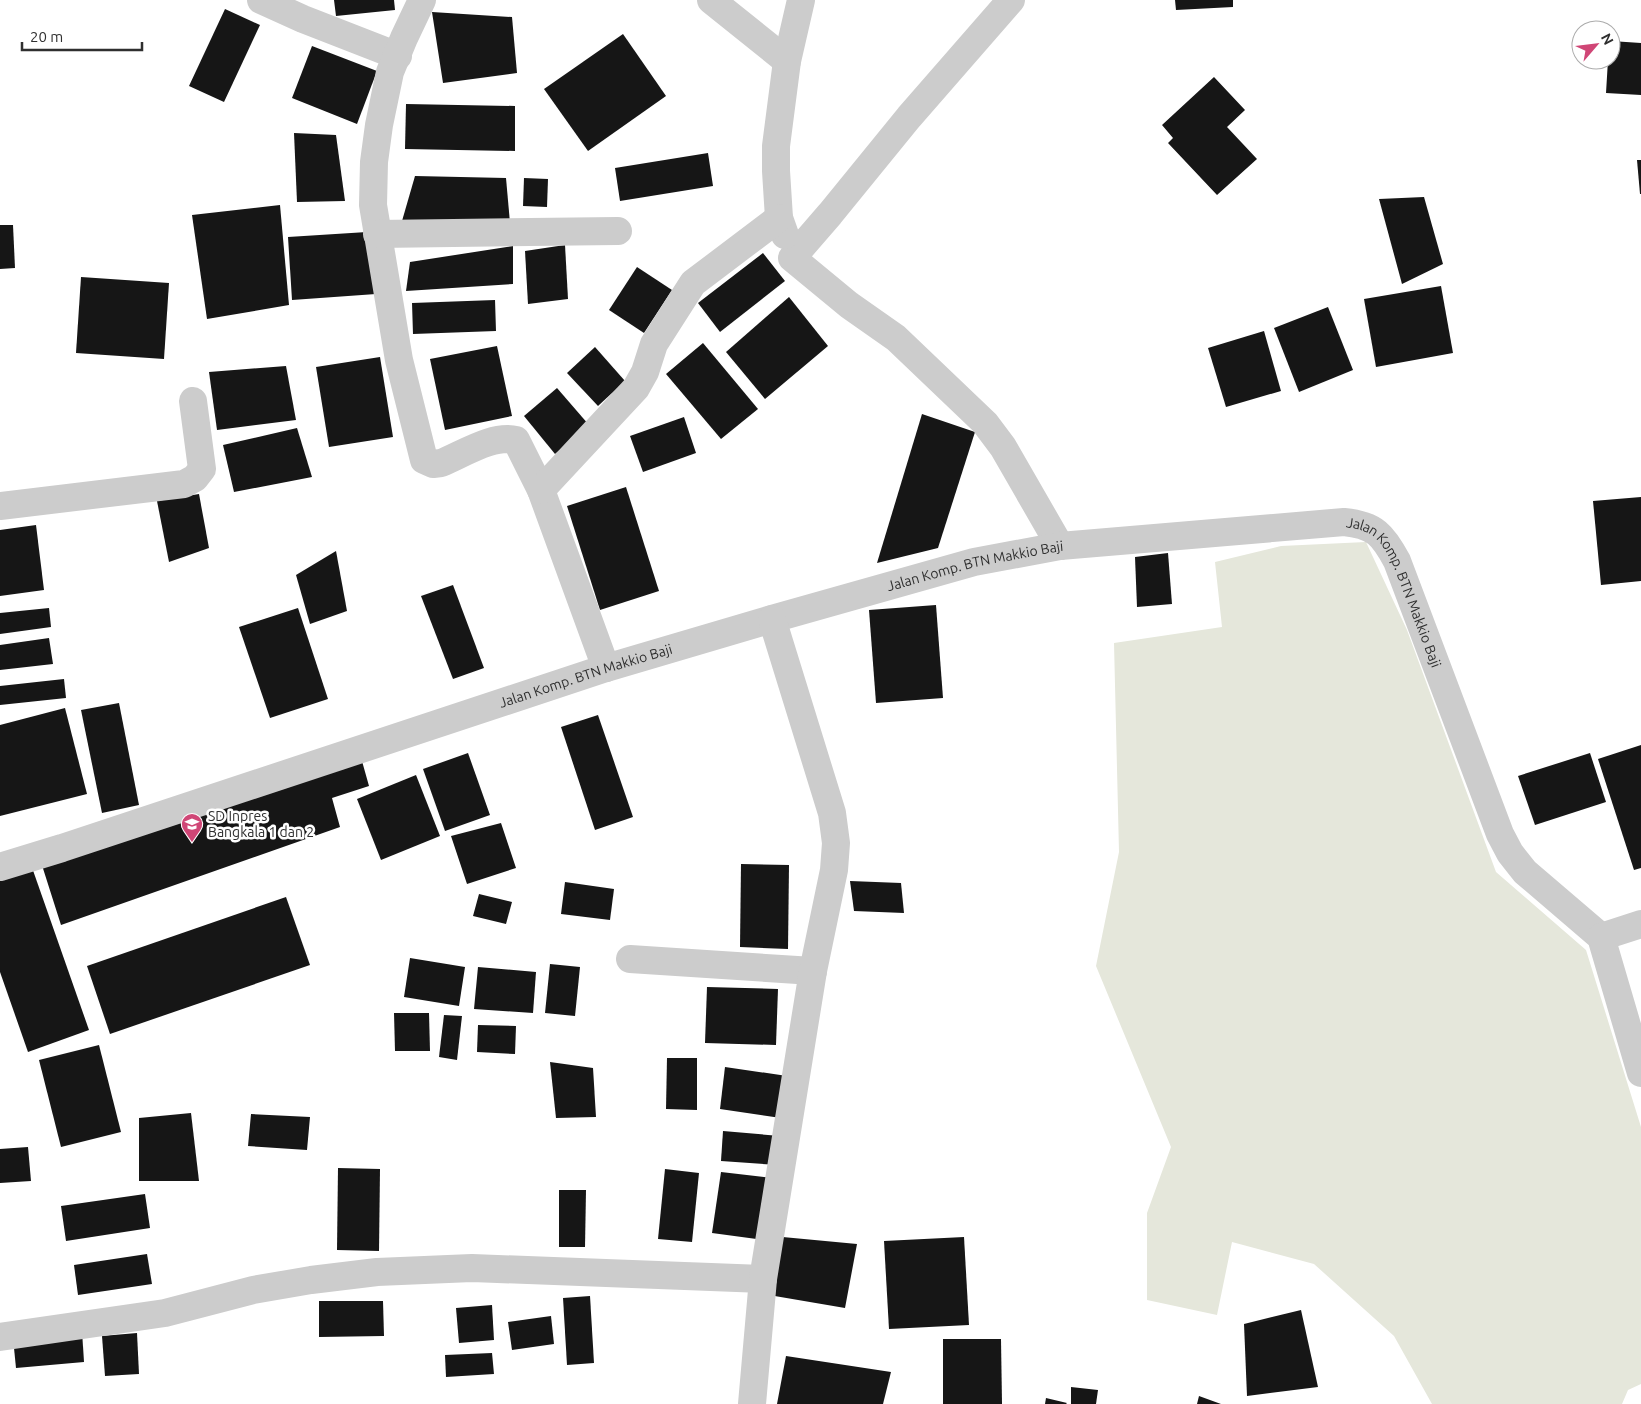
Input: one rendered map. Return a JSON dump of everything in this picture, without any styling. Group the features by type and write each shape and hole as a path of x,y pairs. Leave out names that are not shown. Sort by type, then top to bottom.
{"street":[{"path":"261,0 303,19 398,56"},
{"path":"422,0 390,72 379,125 374,162 373,205 399,360 424,460 433,464 441,463 496,439 508,438 516,440 541,490 606,668"},
{"path":"711,0 787,61"},
{"path":"801,0 787,61 776,146 779,218 792,258 849,306 896,338 985,423 1003,447 1060,546"},
{"path":"792,258 909,117 1011,0"},
{"path":"541,490 636,388 645,372 654,344 693,283 779,218"},
{"path":"377,234 618,231"},
{"path":"0,506 184,484 190,481 202,470 193,401"},
{"name":"Jalan Komp. BTN Makkio Baji","path":"0,866 81,842 606,668 772,618 974,562 1060,546 1344,522 1361,524 1376,532 1387,543 1397,561 1496,825 1510,852 1525,872 1601,937"},
{"path":"752,1404 763,1279 813,971 834,870 836,843 832,813 772,618"},
{"path":"1641,924 1601,937 1641,1073"},
{"path":"630,959 813,971"},
{"path":"0,1337 165,1313 253,1290 377,1272 472,1268 763,1279"}],"shaded area":[{"path":"1366,542 1407,630 1496,872 1586,950 1641,1127 1641,1384 1628,1390 1622,1404 1432,1404 1394,1336 1314,1264 1232,1242 1217,1315 1147,1300 1147,1213 1171,1147 1096,966 1119,852 1114,643 1222,627 1215,562 1281,546"}],"building":[{"path":"334,0 394,0 395,10 336,16"},
{"path":"1175,0 1233,0 1233,7 1176,10"},
{"path":"225,9 260,25 224,102 189,86"},
{"path":"432,12 512,17 517,73 443,83"},
{"path":"623,34 666,96 588,151 544,89"},
{"path":"1621,42 1641,43 1641,95 1606,93 1607,70 1621,70"},
{"path":"312,46 377,71 357,124 292,98"},
{"path":"1214,77 1245,110 1227,127 1257,159 1217,195 1168,143 1173,138 1162,125"},
{"path":"406,104 515,106 515,151 405,149"},
{"path":"294,133 336,135 345,201 297,202"},
{"path":"708,153 713,186 620,201 615,168"},
{"path":"1637,160 1641,160 1641,194 1640,194"},
{"path":"415,176 506,178 510,223 402,221"},
{"path":"524,178 548,179 547,207 523,206"},
{"path":"1424,197 1443,264 1402,284 1379,199"},
{"path":"280,205 289,305 207,319 192,215"},
{"path":"0,225 13,225 15,268 0,269"},
{"path":"367,232 376,294 292,300 288,237"},
{"path":"565,245 568,299 528,304 525,251"},
{"path":"513,246 513,284 406,291 410,262"},
{"path":"763,253 785,281 720,332 698,303"},
{"path":"637,267 672,290 644,333 609,310"},
{"path":"81,277 169,283 164,359 76,353"},
{"path":"1441,286 1453,353 1376,367 1364,299"},
{"path":"789,297 828,346 765,399 726,352"},
{"path":"495,300 496,331 413,334 412,303"},
{"path":"1328,307 1353,370 1299,392 1274,328"},
{"path":"1264,331 1281,391 1226,407 1208,348"},
{"path":"703,343 758,409 721,439 666,374"},
{"path":"497,346 512,416 445,430 430,359"},
{"path":"595,347 625,381 598,406 567,373"},
{"path":"380,357 393,437 329,447 316,367"},
{"path":"286,366 296,420 217,430 209,372"},
{"path":"557,388 589,425 555,454 524,416"},
{"path":"922,414 975,432 938,548 877,563"},
{"path":"684,417 696,453 643,472 630,436"},
{"path":"297,428 312,477 234,492 223,445"},
{"path":"626,487 659,591 600,610 567,506"},
{"path":"199,494 209,548 169,562 157,501"},
{"path":"1641,497 1641,581 1601,585 1593,501"},
{"path":"36,525 44,590 0,596 0,530"},
{"path":"336,551 347,611 310,624 296,575"},
{"path":"1168,553 1172,604 1137,607 1135,557"},
{"path":"453,585 484,668 453,679 421,596"},
{"path":"936,605 943,698 876,703 869,610"},
{"path":"49,608 51,627 0,634 0,613"},
{"path":"298,608 328,699 270,718 239,627"},
{"path":"49,638 53,664 0,670 0,645"},
{"path":"64,679 66,698 0,705 0,686"},
{"path":"119,703 139,805 102,813 81,710"},
{"path":"65,708 87,794 0,816 0,725"},
{"path":"598,715 633,817 595,830 561,727"},
{"path":"1641,745 1641,868 1634,870 1598,759"},
{"path":"468,753 490,815 445,831 423,769"},
{"path":"1590,753 1606,802 1535,825 1518,776"},
{"name":"SD Inpres Bangkala 1 dan 2","path":"360,754 369,786 332,798 340,827 61,925 40,859"},
{"path":"416,775 440,836 381,860 357,799"},
{"path":"501,823 516,868 467,884 451,836"},
{"path":"29,859 89,1030 28,1052 0,972 0,869"},
{"path":"741,864 789,865 788,949 740,947"},
{"path":"850,881 901,883 904,913 854,911"},
{"path":"565,882 614,889 610,920 561,914"},
{"path":"479,894 512,902 506,924 473,916"},
{"path":"286,897 310,965 110,1034 87,966"},
{"path":"410,958 465,967 459,1006 404,997"},
{"path":"550,964 580,967 575,1016 545,1013"},
{"path":"478,967 536,972 533,1013 474,1009"},
{"path":"707,987 778,989 776,1045 705,1043"},
{"path":"394,1013 429,1013 430,1051 395,1051"},
{"path":"444,1015 462,1016 457,1060 439,1057"},
{"path":"478,1025 516,1026 515,1054 477,1052"},
{"path":"99,1045 121,1132 61,1147 39,1060"},
{"path":"667,1058 697,1058 697,1110 666,1109"},
{"path":"550,1062 593,1068 596,1117 556,1118"},
{"path":"725,1067 787,1076 781,1118 720,1109"},
{"path":"191,1113 199,1181 139,1181 139,1118"},
{"path":"251,1114 310,1117 307,1150 248,1146"},
{"path":"723,1131 780,1136 778,1165 721,1161"},
{"path":"28,1147 31,1181 0,1183 0,1149"},
{"path":"338,1168 380,1169 379,1251 337,1250"},
{"path":"665,1169 699,1173 692,1242 658,1239"},
{"path":"721,1172 772,1178 764,1240 712,1233"},
{"path":"559,1190 586,1190 585,1247 559,1247"},
{"path":"145,1194 150,1228 66,1241 61,1206"},
{"path":"772,1236 857,1244 845,1308 763,1294"},
{"path":"964,1237 969,1325 889,1329 884,1241"},
{"path":"147,1254 152,1284 78,1295 74,1265"},
{"path":"590,1296 594,1363 567,1365 563,1298"},
{"path":"319,1301 383,1301 384,1336 319,1337"},
{"path":"492,1305 494,1340 459,1343 456,1308"},
{"path":"1301,1310 1318,1387 1247,1396 1244,1324"},
{"path":"551,1316 554,1344 512,1350 508,1322"},
{"path":"82,1331 84,1362 16,1368 13,1338"},
{"path":"137,1333 139,1374 105,1376 102,1336"},
{"path":"943,1339 1001,1339 1002,1404 943,1404"},
{"path":"492,1353 494,1374 446,1377 445,1355"},
{"path":"786,1356 891,1372 883,1404 777,1404"},
{"path":"1071,1387 1098,1390 1096,1404 1071,1404"},
{"path":"1199,1396 1221,1404 1197,1404"},
{"path":"1046,1398 1067,1403 1045,1404"}],"place":[{"name":"SD Inpres Bangkala 1 dan 2","path":"192,843"}]}
